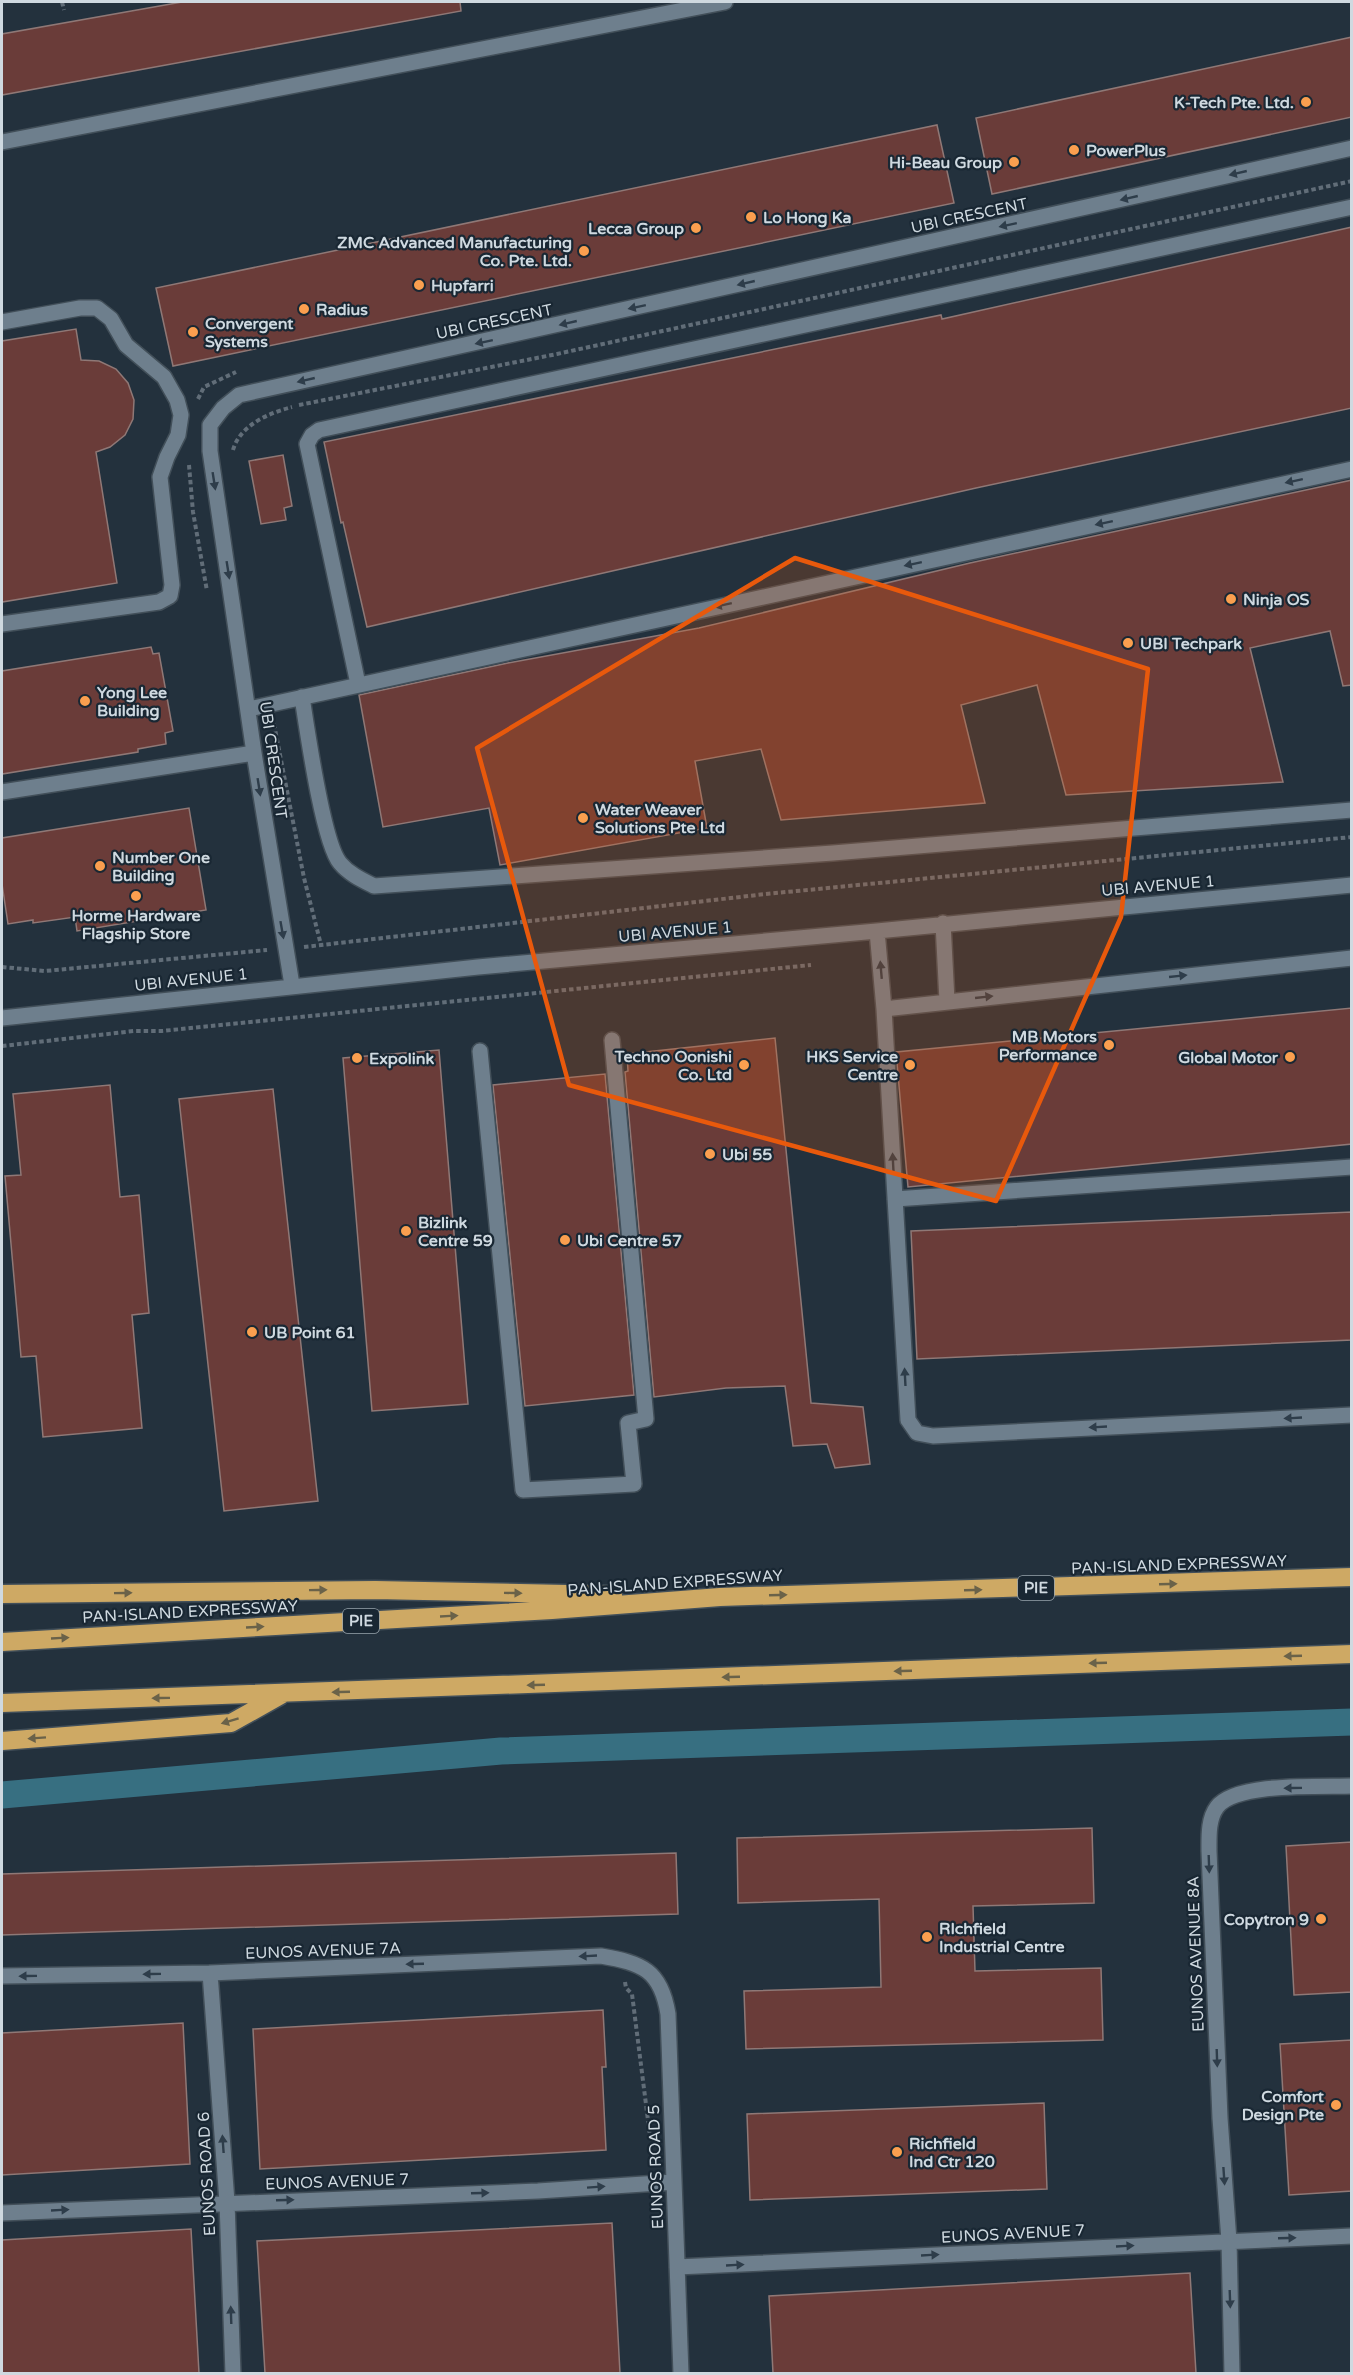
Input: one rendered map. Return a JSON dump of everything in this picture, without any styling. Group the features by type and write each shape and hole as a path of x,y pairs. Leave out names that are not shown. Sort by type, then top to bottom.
{"highway":[{"name":"PAN-ISLAND EXPRESSWAY","path":"2,1642 552,1610 720,1597 1352,1577"},
{"path":"2,1594 375,1590 720,1597"},
{"path":"2,1703 282,1695 1352,1654"},
{"path":"2,1741 231,1723 282,1695"}],"street":[{"path":"2,142 725,2"},
{"name":"UBI CRESCENT","path":"292,985 254,753 210,451 210,425 222,408 239,395 1352,148"},
{"path":"358,684 307,444 312,435 319,430 1352,207"},
{"path":"2,322 80,308 97,308 111,319 126,345 165,377 177,400 181,415 178,435 160,477 172,585 170,596 159,602 2,624"},
{"path":"249,709 1352,469"},
{"path":"302,698 328,834 339,862 355,876 374,886 845,852 1352,810"},
{"path":"2,792 254,753"},
{"name":"UBI AVENUE 1","path":"2,1018 161,1002 292,985 1352,885"},
{"path":"943,923 948,1001"},
{"path":"878,931 885,1009 908,1420 917,1433 933,1436 1352,1415"},
{"path":"885,1009 1352,958"},
{"path":"480,1051 523,1490 634,1484 628,1423 646,1419 612,1040"},
{"path":"895,1199 1352,1167"},
{"name":"EUNOS AVENUE 8A","path":"1232,2373 1229,2241 1218,2083 1209,1851 1211,1819 1217,1807 1227,1798 1239,1792 1278,1788 1352,1786"},
{"name":"EUNOS AVENUE 7A","path":"2,1976 210,1973 601,1956 630,1961 645,1967"},
{"name":"EUNOS ROAD 5","path":"645,1967 658,1981 665,1995 668,2014 681,2373"},
{"name":"EUNOS ROAD 6","path":"210,1973 227,2202 232,2373"},
{"name":"EUNOS AVENUE 7","path":"2,2213 538,2191 674,2182"},
{"name":"EUNOS AVENUE 7","path":"677,2267 1352,2236"}],"path":[{"path":"62,2 64,10"},
{"path":"234,459 233,448 257,419 290,407 557,354 1352,181"},
{"path":"270,705 304,878 321,945"},
{"path":"2,967 45,971 321,945 766,894 1352,837"},
{"path":"2,1046 134,1031 162,1031 445,1004 811,965"}],"highlighted area":[{"path":"795,558 1148,669 1121,917 996,1201 569,1085 477,748"}],"building":[{"path":"182,2 460,2 461,11 2,95 2,34"},
{"path":"1352,37 1352,117 992,194 976,118"},
{"path":"937,125 954,203 173,366 156,288"},
{"path":"1352,227 1352,408 976,488 367,627 324,442 941,315 942,319"},
{"path":"76,329 81,360 99,361 116,369 128,383 134,400 133,419 125,435 110,447 96,452 117,583 2,602 2,341"},
{"path":"283,455 292,506 284,508 286,520 261,524 249,461"},
{"path":"1352,480 1352,685 1343,686 1330,631 1250,648 1283,782 1066,795 1037,685 961,705 985,803 781,820 761,749 695,761 707,828 500,865 489,808 383,827 359,695 508,663 699,628 970,563"},
{"name":"Yong Lee Building","path":"151,647 153,654 159,653 173,731 165,733 166,744 138,749 138,752 2,774 2,671"},
{"name":"Number One Building","path":"189,808 206,910 77,931 75,917 8,924 2,884 2,838"},
{"path":"1352,1008 1352,1144 908,1187 896,1052"},
{"name":"Ubi 55","path":"775,1038 811,1403 863,1407 870,1464 835,1468 827,1444 793,1446 785,1386 726,1388 654,1397 625,1072 628,1071 627,1054"},
{"name":"Bizlink Centre 59","path":"439,1050 468,1404 372,1411 343,1058"},
{"name":"Ubi Centre 57","path":"605,1074 634,1395 525,1406 493,1085"},
{"path":"110,1085 120,1197 139,1195 149,1313 132,1315 142,1428 43,1437 36,1356 21,1357 5,1176 21,1175 13,1094"},
{"name":"UB Point 61","path":"273,1089 318,1501 224,1511 179,1099"},
{"path":"1352,1212 1352,1340 917,1359 911,1231"},
{"name":"RIchfield Industrial Centre","path":"1092,1828 1094,1903 973,1906 975,1971 1101,1968 1103,2040 746,2049 744,1991 881,1987 879,1899 738,1903 737,1838"},
{"name":"Copytron 9","path":"1352,1842 1352,1992 1294,1995 1286,1846"},
{"path":"676,1853 678,1914 2,1935 2,1874"},
{"path":"603,2010 606,2067 602,2067 606,2150 260,2169 253,2029"},
{"path":"183,2023 190,2164 2,2175 2,2033"},
{"path":"1352,2040 1352,2191 1289,2195 1280,2044"},
{"name":"Richfield Ind Ctr 120","path":"1044,2103 1047,2189 750,2200 747,2114"},
{"path":"612,2223 620,2373 265,2373 257,2241"},
{"path":"191,2229 199,2373 2,2373 2,2240"},
{"path":"1190,2273 1196,2373 773,2373 769,2296"}],"waterway":[{"path":"2,1795 501,1751 1352,1722"}],"place":[{"name":"K-Tech Pte. Ltd.","path":"1306,102"},
{"name":"PowerPlus","path":"1074,150"},
{"name":"Hi-Beau Group","path":"1014,162"},
{"name":"Lo Hong Ka","path":"751,217"},
{"name":"Lecca Group","path":"696,228"},
{"name":"ZMC Advanced Manufacturing Co. Pte. Ltd.","path":"584,251"},
{"name":"Hupfarri","path":"419,285"},
{"name":"Radius","path":"304,309"},
{"name":"Convergent Systems","path":"193,332"},
{"name":"Ninja OS","path":"1231,599"},
{"name":"UBI Techpark","path":"1128,643"},
{"name":"Yong Lee Building","path":"85,701"},
{"name":"Water Weaver Solutions Pte Ltd","path":"583,818"},
{"name":"Number One Building","path":"100,866"},
{"name":"Horme Hardware Flagship Store","path":"136,896"},
{"name":"MB Motors Performance","path":"1109,1045"},
{"name":"Global Motor","path":"1290,1057"},
{"name":"Expolink","path":"357,1058"},
{"name":"Techno Oonishi Co. Ltd","path":"744,1065"},
{"name":"HKS Service Centre","path":"910,1065"},
{"name":"Ubi 55","path":"710,1154"},
{"name":"Bizlink Centre 59","path":"406,1231"},
{"name":"Ubi Centre 57","path":"565,1240"},
{"name":"UB Point 61","path":"252,1332"},
{"name":"Copytron 9","path":"1321,1919"},
{"name":"RIchfield Industrial Centre","path":"927,1937"},
{"name":"Comfort Design Pte","path":"1336,2105"},
{"name":"Richfield Ind Ctr 120","path":"897,2152"}]}
